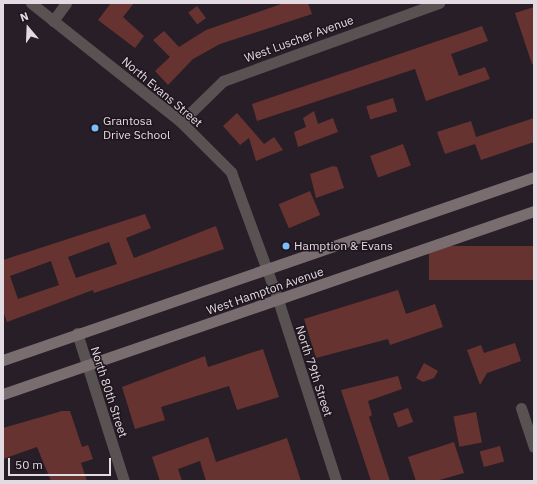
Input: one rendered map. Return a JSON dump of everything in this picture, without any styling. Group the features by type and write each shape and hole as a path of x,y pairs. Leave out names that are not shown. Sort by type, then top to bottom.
{"main road":[{"name":"West Hampton Avenue","path":"3,360 77,333 534,177"},
{"name":"West Hampton Avenue","path":"3,394 534,211"}],"street":[{"name":"North Evans Street","path":"31,3 181,122 231,172 266,269"},
{"path":"53,21 66,3"},
{"name":"West Luscher Avenue","path":"181,122 223,81 416,7 439,3"},
{"name":"North 79th Street","path":"266,269 278,300 336,481"},
{"name":"North 80th Street","path":"77,333 124,481"},
{"path":"521,408 534,447"}],"building":[{"path":"111,3 134,3 123,17 144,36 135,48 98,20"},
{"path":"284,3 308,3 312,14 220,44 193,59 168,85 155,71 170,57 153,40 164,31 179,47 206,30"},
{"path":"197,6 206,18 197,25 188,13"},
{"path":"534,7 534,64 532,64 515,13"},
{"path":"482,26 488,41 451,54 459,76 485,67 490,79 426,101 415,69 257,121 252,104"},
{"path":"393,98 397,111 370,120 366,106"},
{"path":"314,111 318,124 333,118 338,132 298,147 294,132 306,127 303,118"},
{"path":"237,113 264,144 274,137 283,150 256,161 249,138 240,145 223,126"},
{"path":"534,118 534,142 481,160 475,144 445,154 437,132 471,121 476,137"},
{"path":"403,144 411,166 378,178 370,156"},
{"path":"333,166 337,167 344,188 316,198 310,174"},
{"path":"310,191 320,215 289,228 279,204"},
{"path":"145,214 151,228 126,238 134,258 216,226 224,249 94,293 93,290 7,322 3,311 3,260","holes":["109,242 117,264 76,278 68,257","51,261 59,285 18,299 10,276"]},
{"path":"429,246 534,246 534,280 429,280"},
{"path":"398,290 406,314 435,304 443,327 390,345 388,339 316,358 304,319"},
{"path":"515,343 521,361 487,373 480,385 467,350 481,345 484,353"},
{"path":"263,349 279,397 237,410 229,386 161,407 165,420 135,429 122,387 205,356 208,367"},
{"path":"424,363 438,371 434,378 423,382 416,378"},
{"path":"398,376 402,389 368,401 372,415 369,417 390,481 371,481 341,390"},
{"path":"408,408 413,422 398,428 393,413"},
{"path":"62,411 70,411 82,447 88,445 93,459 81,463 87,481 51,481 37,447 3,459 3,428"},
{"path":"476,412 482,442 459,447 453,416"},
{"path":"208,437 216,462 287,438 301,481 206,481 200,461 178,469 182,481 160,481 152,457"},
{"path":"454,442 464,473 436,481 416,481 408,457"},
{"path":"500,446 504,461 484,467 480,451"}],"place":[{"name":"Grantosa Drive School","path":"95,128"},
{"name":"Hamption & Evans","path":"286,246"}]}
